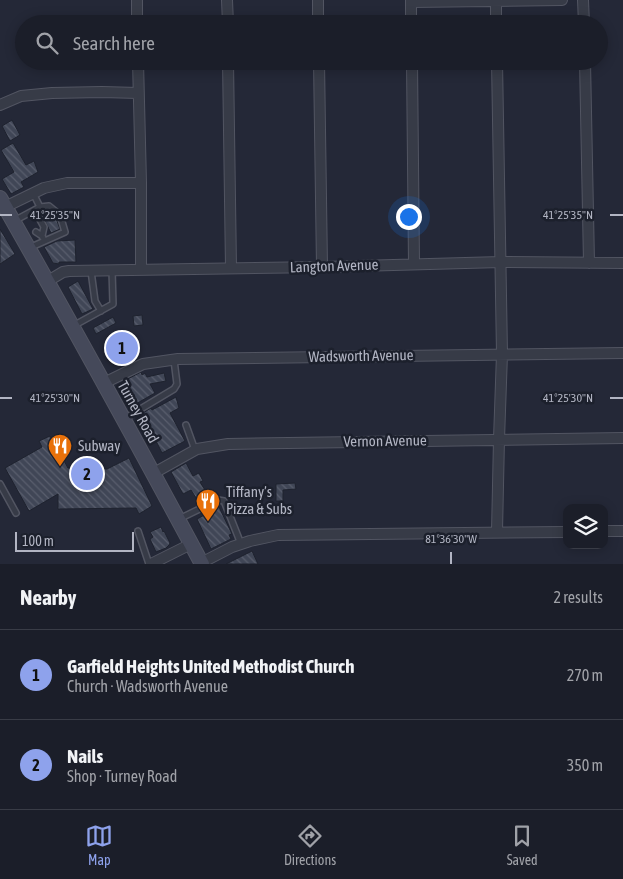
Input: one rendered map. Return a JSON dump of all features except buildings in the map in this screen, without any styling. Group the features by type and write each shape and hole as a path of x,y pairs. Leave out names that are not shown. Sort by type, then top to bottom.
{"main road":[{"name":"Turney Road","path":"2,202 154,473 199,563"}],"street":[{"path":"137,0 138,15"},
{"path":"227,0 228,15"},
{"path":"318,0 318,15"},
{"path":"411,15 411,1 562,0"},
{"path":"583,0 584,15"},
{"path":"496,1 496,15"},
{"path":"138,70 141,270"},
{"path":"228,70 231,268"},
{"path":"319,70 322,267"},
{"path":"412,70 414,264"},
{"path":"497,70 502,354 497,532"},
{"path":"585,70 590,263"},
{"path":"0,105 21,96 52,93 138,93"},
{"path":"2,202 33,194 44,188 67,183 141,183"},
{"name":"Langton Avenue","path":"48,281 63,272 112,270 501,262 623,263"},
{"name":"Wadsworth Avenue","path":"104,383 143,364 174,359 623,353"},
{"name":"Vernon Avenue","path":"154,473 195,450 228,444 623,438"},
{"path":"608,531 623,531"},
{"path":"199,563 250,541 278,536 563,532"},
{"path":"150,564 191,544"}],"lane":[{"path":"33,194 40,207"},
{"path":"29,248 44,238 64,232 60,214 50,206 40,207 31,216"},
{"path":"13,221 38,216 44,227 44,238"},
{"path":"36,232 44,238"},
{"path":"73,326 113,304 112,270"},
{"path":"91,271 95,301 101,311"},
{"path":"124,419 174,389 177,384 174,359"},
{"path":"186,425 195,450"},
{"path":"0,484 16,513"},
{"path":"178,520 218,500 224,501 242,544"},
{"path":"138,531 150,564"}],"place":[{"name":"Garfield Heights United Methodist Church","path":"122,348"},
{"name":"Subway","path":"60,467"},
{"name":"Nails","path":"87,474"},
{"name":"Tiffany’s Pizza & Subs","path":"208,522"}]}
